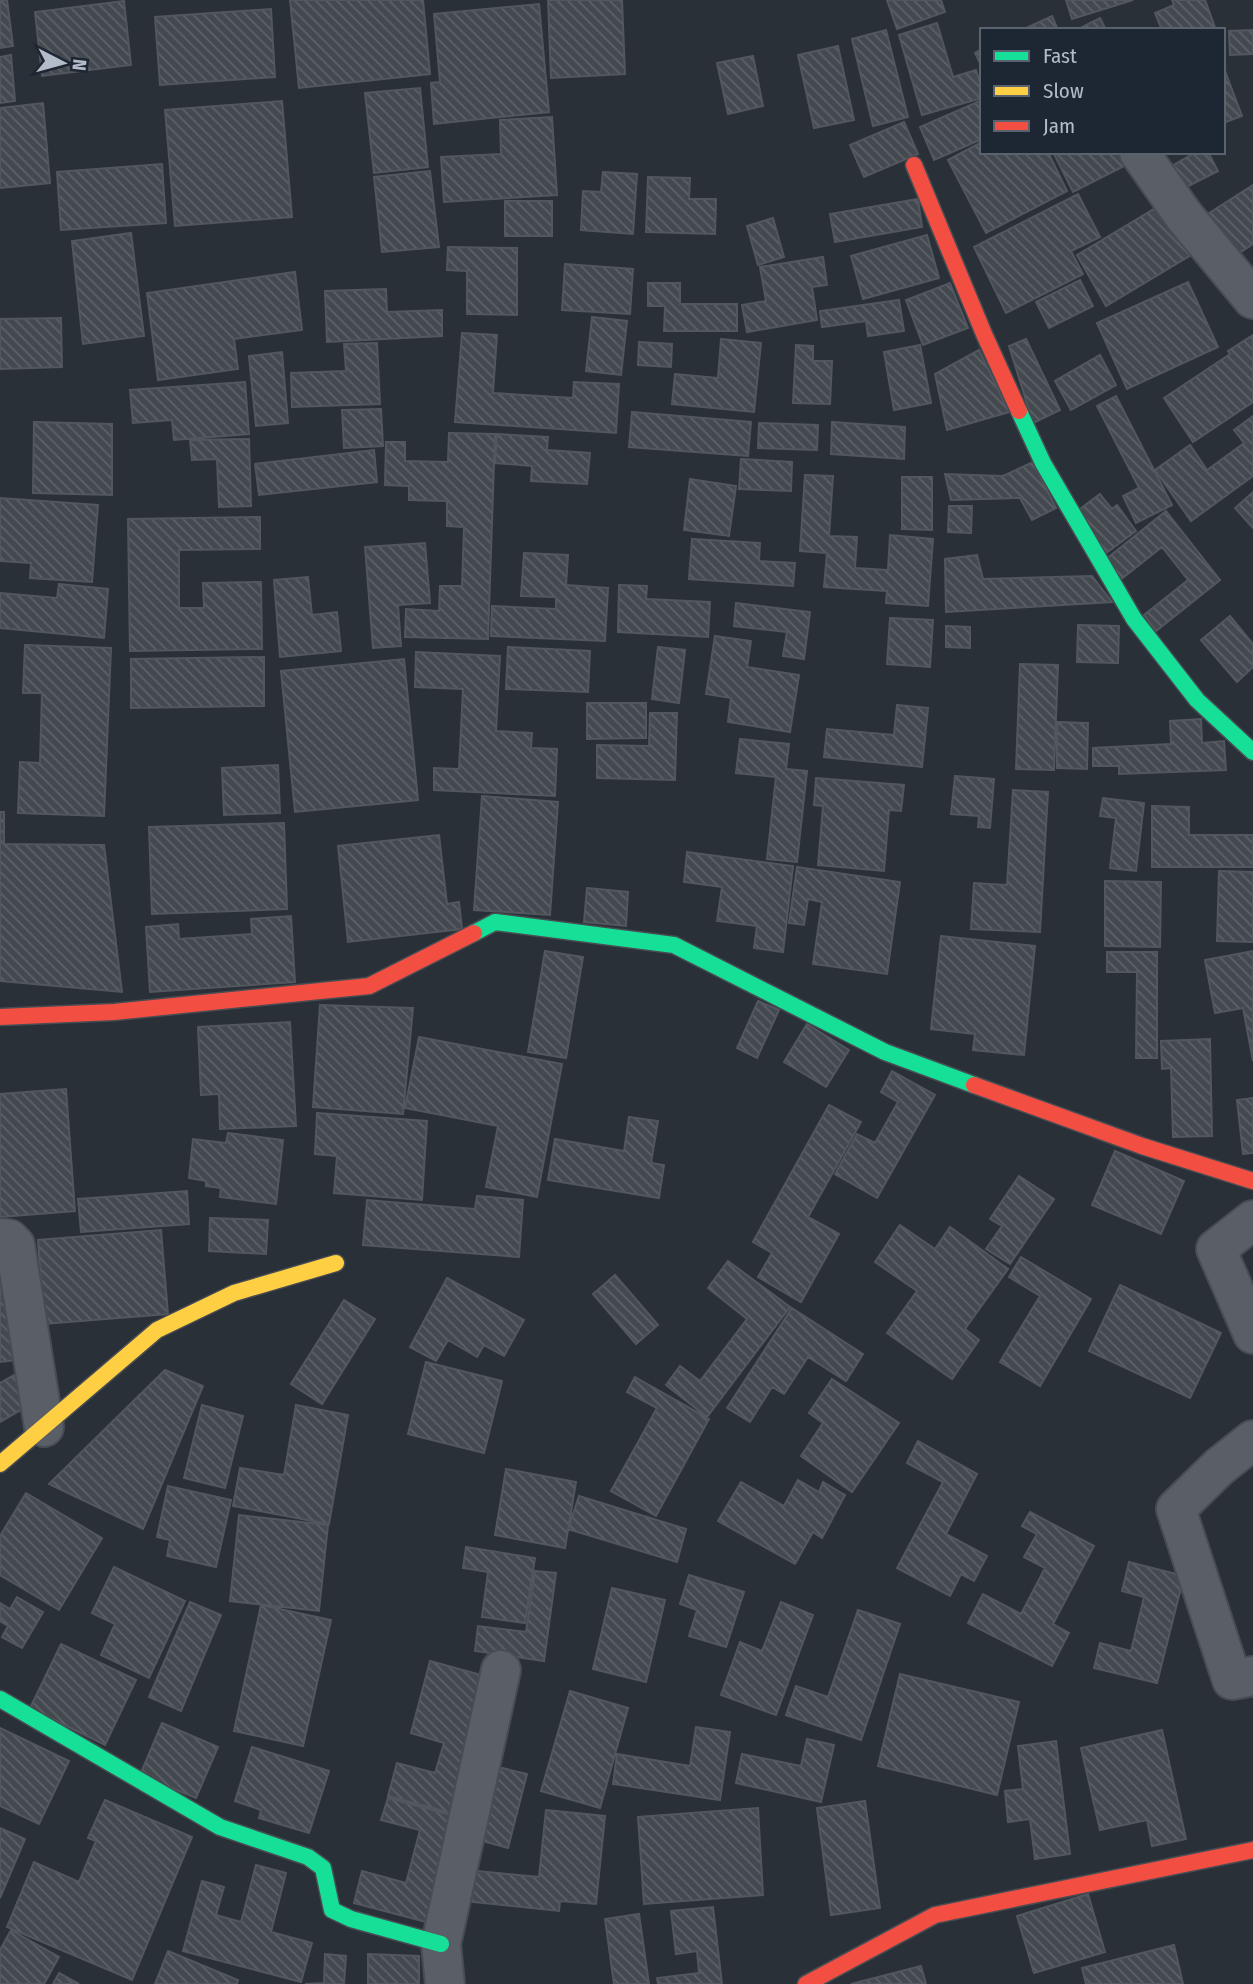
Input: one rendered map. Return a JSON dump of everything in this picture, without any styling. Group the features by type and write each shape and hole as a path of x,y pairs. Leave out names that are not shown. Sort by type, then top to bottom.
{"street":[{"path":"1140,154 1184,216 1253,299"},
{"path":"914,165 984,334 1043,463 1082,533 1134,619 1197,701 1253,752"},
{"path":"0,1017 114,1012 369,986 495,922 674,945 885,1052 1142,1146 1253,1181"},
{"path":"1253,1220 1216,1249 1253,1334"},
{"path":"0,1238 9,1239 15,1245 44,1427"},
{"path":"0,1464 158,1330 234,1293 336,1263"},
{"path":"1253,1440 1219,1467 1176,1509 1232,1680 1253,1676"},
{"path":"445,1984 441,1944 501,1670"},
{"path":"0,1699 220,1827 308,1857 323,1868 332,1910 351,1919 441,1944"},
{"path":"806,1984 934,1915 1253,1850"}],"building":[{"path":"0,0 7,0 13,46 0,48"},
{"path":"290,0 423,0 430,74 299,88"},
{"path":"548,0 622,0 625,74 551,78"},
{"path":"887,0 941,0 945,12 897,29"},
{"path":"1066,0 1133,0 1072,19"},
{"path":"1172,0 1205,0 1215,28 1161,28 1155,13 1174,5"},
{"path":"124,1 131,65 42,76 35,12"},
{"path":"539,4 549,112 434,124 431,83 440,82 434,14"},
{"path":"271,9 275,77 160,85 155,17"},
{"path":"1052,16 1057,28 1026,28"},
{"path":"1100,18 1105,28 1080,28"},
{"path":"937,23 953,77 976,70 980,83 980,99 922,115 899,35"},
{"path":"886,30 908,117 873,126 852,39"},
{"path":"1253,30 1253,54 1230,55 1229,31"},
{"path":"838,46 854,120 814,128 798,55"},
{"path":"980,50 980,63 975,53"},
{"path":"11,55 15,101 0,103 0,57"},
{"path":"753,56 763,106 728,114 717,63"},
{"path":"1225,71 1242,116 1225,122"},
{"path":"420,88 428,167 374,173 365,93"},
{"path":"282,101 292,217 175,226 165,110"},
{"path":"980,101 980,140 934,160 920,127"},
{"path":"43,103 50,183 0,188 0,108"},
{"path":"552,117 557,195 444,202 441,157 501,154 500,120"},
{"path":"904,122 918,154 864,177 850,145"},
{"path":"980,143 980,154 1049,154 1067,191 986,233 948,160"},
{"path":"1054,154 1128,154 1132,162 1073,192"},
{"path":"1193,154 1209,154 1218,171 1177,192 1165,170"},
{"path":"162,164 166,223 61,230 57,172"},
{"path":"430,171 439,247 382,252 374,177"},
{"path":"603,172 637,174 633,234 581,230 583,191 601,192"},
{"path":"648,177 690,178 689,199 716,199 715,234 646,232"},
{"path":"1253,185 1253,244 1230,259 1203,217"},
{"path":"1078,194 1100,237 1071,251 1083,274 1006,313 974,247"},
{"path":"918,199 922,227 835,242 830,214"},
{"path":"505,201 552,201 552,236 505,236"},
{"path":"1164,203 1193,254 1106,306 1077,255"},
{"path":"773,218 784,257 758,265 747,226"},
{"path":"131,233 144,336 83,344 72,241"},
{"path":"927,235 939,278 863,299 851,256"},
{"path":"448,247 517,248 517,315 467,314 467,271 447,270"},
{"path":"823,257 827,285 812,287 817,320 747,332 742,305 766,301 760,267"},
{"path":"565,264 633,269 630,314 562,310"},
{"path":"295,272 302,330 234,339 238,369 158,380 147,293"},
{"path":"1080,280 1093,306 1049,328 1036,302"},
{"path":"1188,282 1218,347 1127,389 1097,323"},
{"path":"648,283 680,283 680,304 737,304 737,331 664,331 665,306 648,306"},
{"path":"950,283 968,328 923,345 906,300"},
{"path":"386,289 387,312 442,310 442,336 327,342 325,291"},
{"path":"899,300 904,331 868,336 866,321 822,327 820,311"},
{"path":"592,317 627,321 621,375 586,371"},
{"path":"61,318 62,367 0,369 0,319"},
{"path":"462,333 497,335 493,393 573,398 574,382 619,384 616,433 455,422"},
{"path":"1253,335 1253,402 1193,442 1164,398 1230,354 1228,351"},
{"path":"721,339 761,343 754,412 672,404 675,374 718,378"},
{"path":"1026,339 1060,410 1033,423 1009,346"},
{"path":"639,342 672,344 671,367 638,365"},
{"path":"377,343 380,404 292,407 291,373 346,371 344,344"},
{"path":"796,345 813,346 813,361 832,361 830,404 793,403"},
{"path":"920,345 931,403 894,410 884,352"},
{"path":"979,350 1009,412 947,430 935,374"},
{"path":"282,352 288,423 256,426 249,356"},
{"path":"1100,355 1116,385 1071,410 1055,381"},
{"path":"245,382 249,434 174,440 172,420 133,423 130,390"},
{"path":"1116,396 1172,505 1136,523 1123,496 1139,488 1097,406"},
{"path":"381,409 383,446 344,448 342,410"},
{"path":"632,412 751,422 748,456 629,447"},
{"path":"1253,416 1253,476 1191,521 1155,470 1190,445 1207,470 1244,443 1234,430"},
{"path":"34,422 112,424 112,495 33,493"},
{"path":"832,422 905,427 904,459 831,454"},
{"path":"759,423 818,425 817,450 758,448"},
{"path":"449,433 495,434 488,639 405,637 406,609 439,611 440,586 462,586 464,527 447,526 447,501 409,500 409,486 385,485 386,442 405,442 405,461 448,462"},
{"path":"497,434 548,437 547,450 590,453 587,484 531,481 532,466 495,463"},
{"path":"249,439 251,506 219,507 217,459 192,460 190,440"},
{"path":"374,450 377,482 259,495 255,464"},
{"path":"741,459 792,462 791,491 739,489"},
{"path":"1033,462 1056,508 1032,520 1020,498 951,500 945,474 1003,476"},
{"path":"805,475 833,476 829,536 857,537 855,568 888,570 890,535 933,539 928,606 886,603 887,591 824,587 827,553 800,551"},
{"path":"902,477 932,477 932,530 902,529"},
{"path":"690,479 736,486 729,536 684,530"},
{"path":"1253,492 1253,528 1235,508"},
{"path":"1100,494 1112,509 1117,505 1136,531 1106,553 1076,512"},
{"path":"0,498 98,505 92,582 30,578 31,563 0,561"},
{"path":"949,506 972,506 971,533 948,532"},
{"path":"1166,511 1220,580 1156,631 1144,615 1188,580 1162,547 1120,580 1105,560"},
{"path":"260,517 260,549 179,550 179,608 204,608 203,583 261,582 262,649 130,651 128,519"},
{"path":"692,539 760,543 759,561 795,563 793,586 689,579"},
{"path":"425,543 430,603 398,605 401,646 373,648 365,547"},
{"path":"524,553 568,555 566,585 608,588 605,641 491,636 492,606 556,609 556,597 521,596"},
{"path":"977,555 983,579 1092,576 1112,602 946,612 945,559"},
{"path":"308,577 312,615 337,612 341,651 280,657 274,580"},
{"path":"59,584 108,589 104,638 0,628 0,593 57,598"},
{"path":"619,585 647,586 646,599 710,602 708,637 618,632"},
{"path":"736,603 810,612 804,659 783,656 787,632 734,626"},
{"path":"1230,616 1253,644 1253,667 1237,682 1201,640"},
{"path":"890,618 933,620 930,667 887,664"},
{"path":"1078,625 1119,626 1118,663 1077,662"},
{"path":"946,626 970,627 970,648 946,647"},
{"path":"715,636 751,641 747,667 799,675 790,732 728,722 731,698 706,694"},
{"path":"25,645 111,648 104,816 18,813 20,762 40,763 42,693 23,693"},
{"path":"508,647 590,651 588,692 506,689"},
{"path":"658,647 685,650 679,703 652,699"},
{"path":"416,652 500,656 496,731 532,733 531,748 557,749 555,796 434,790 434,768 459,769 463,689 415,687"},
{"path":"264,657 264,706 131,708 131,659"},
{"path":"404,659 418,800 295,812 281,671"},
{"path":"1020,664 1058,665 1054,770 1016,769"},
{"path":"587,703 646,703 646,738 587,739"},
{"path":"897,705 928,708 922,767 824,757 827,729 894,735"},
{"path":"650,713 677,713 675,780 597,778 597,745 649,746"},
{"path":"1201,719 1202,743 1224,741 1226,770 1119,774 1119,766 1093,766 1093,748 1171,744 1170,721"},
{"path":"1057,722 1088,723 1087,769 1057,768"},
{"path":"740,739 789,744 786,769 807,771 797,862 767,859 776,777 736,773"},
{"path":"278,765 280,813 224,815 222,768"},
{"path":"955,776 994,779 990,828 978,827 979,816 951,814"},
{"path":"816,778 904,785 901,811 889,810 884,871 818,865 823,806 814,805"},
{"path":"1013,790 1048,792 1040,932 971,929 974,883 1007,885"},
{"path":"482,796 558,802 550,915 474,910"},
{"path":"1103,798 1144,803 1136,871 1110,868 1116,818 1100,816"},
{"path":"1152,806 1189,807 1189,835 1253,835 1253,867 1152,867"},
{"path":"0,812 4,812 4,844 104,845 122,992 0,981"},
{"path":"284,823 287,909 152,914 149,827"},
{"path":"439,835 447,904 459,902 462,929 348,942 338,846"},
{"path":"687,852 793,866 783,952 754,948 757,926 717,921 722,887 684,882"},
{"path":"797,867 900,882 887,974 813,964 822,902 808,899 804,925 789,923"},
{"path":"1219,871 1253,872 1253,942 1217,941"},
{"path":"1105,881 1161,882 1160,947 1105,946"},
{"path":"587,888 628,892 626,926 584,922"},
{"path":"291,916 295,982 150,992 146,927 178,924 179,939 252,934 251,919"},
{"path":"941,936 1035,946 1024,1055 973,1050 975,1034 931,1029"},
{"path":"545,951 583,957 566,1058 528,1052"},
{"path":"1253,951 1253,1061 1243,1008 1215,1013 1205,960"},
{"path":"1107,952 1157,952 1157,1058 1136,1058 1137,972 1107,972"},
{"path":"758,1001 779,1010 757,1058 737,1048"},
{"path":"320,1005 413,1008 403,1114 313,1107"},
{"path":"290,1022 296,1126 220,1129 219,1094 201,1095 198,1027"},
{"path":"807,1024 849,1050 826,1087 784,1062"},
{"path":"419,1037 562,1064 537,1197 486,1187 498,1126 405,1108"},
{"path":"1210,1039 1212,1136 1173,1137 1171,1068 1162,1069 1161,1041"},
{"path":"892,1071 935,1095 877,1198 835,1174 857,1134 875,1143 898,1102 881,1092"},
{"path":"66,1089 75,1211 0,1217 0,1094"},
{"path":"1253,1098 1253,1153 1243,1154 1237,1100"},
{"path":"829,1105 861,1122 808,1217 839,1234 801,1302 758,1277 772,1253 753,1242"},
{"path":"317,1113 427,1121 422,1200 334,1193 337,1156 315,1154"},
{"path":"629,1117 658,1121 651,1163 664,1165 659,1198 548,1180 555,1139 624,1151"},
{"path":"228,1133 283,1140 276,1204 220,1197 221,1188 206,1186 206,1181 189,1178 193,1139 226,1143"},
{"path":"1115,1151 1184,1181 1161,1234 1092,1205"},
{"path":"1019,1176 1054,1199 1010,1264 986,1249 1002,1226 990,1219"},
{"path":"187,1191 189,1224 81,1232 78,1199"},
{"path":"477,1196 523,1200 519,1257 363,1245 367,1200 475,1209"},
{"path":"210,1218 268,1220 266,1254 209,1251"},
{"path":"900,1225 935,1249 950,1227 1008,1269 965,1329 979,1340 952,1379 887,1333 917,1291 875,1262"},
{"path":"161,1230 168,1314 44,1324 38,1240"},
{"path":"1021,1257 1091,1299 1040,1386 1000,1362 1040,1296 1009,1277"},
{"path":"728,1261 790,1307 707,1417 666,1385 680,1366 700,1381 747,1319 708,1288"},
{"path":"0,1269 17,1360 0,1362"},
{"path":"615,1275 658,1325 636,1344 593,1294"},
{"path":"447,1278 524,1320 504,1356 484,1345 477,1357 448,1340 436,1361 410,1347"},
{"path":"1120,1285 1221,1333 1190,1398 1089,1351"},
{"path":"344,1300 375,1319 322,1404 291,1384"},
{"path":"792,1308 863,1354 846,1381 808,1357 784,1394 772,1387 750,1422 727,1408"},
{"path":"426,1362 502,1381 484,1453 408,1434"},
{"path":"165,1370 203,1386 143,1529 49,1484"},
{"path":"14,1375 31,1404 0,1422 0,1383"},
{"path":"635,1377 709,1419 656,1516 611,1491 657,1408 627,1392"},
{"path":"832,1379 899,1423 852,1492 801,1456 823,1423 809,1413"},
{"path":"202,1405 243,1416 225,1488 184,1478"},
{"path":"296,1405 348,1415 329,1524 233,1506 240,1468 284,1475"},
{"path":"918,1441 977,1474 946,1534 987,1556 974,1581 961,1574 950,1596 897,1568 943,1482 907,1463"},
{"path":"506,1469 576,1482 565,1548 495,1535"},
{"path":"798,1480 819,1492 823,1482 845,1495 822,1538 813,1532 795,1564 718,1521 741,1482 784,1506"},
{"path":"168,1486 231,1500 216,1567 167,1556 170,1540 157,1537"},
{"path":"26,1493 102,1538 59,1610 0,1575 0,1536"},
{"path":"579,1496 686,1529 677,1562 568,1529"},
{"path":"1030,1512 1094,1546 1053,1624 1069,1633 1052,1666 968,1623 983,1594 1021,1614 1045,1568 1024,1557 1037,1534 1022,1526"},
{"path":"239,1515 328,1525 319,1611 230,1601"},
{"path":"466,1547 535,1558 525,1623 482,1617 488,1572 463,1568"},
{"path":"1129,1562 1184,1576 1157,1683 1094,1668 1100,1643 1131,1651 1144,1597 1122,1591"},
{"path":"114,1567 185,1601 149,1678 101,1655 115,1624 92,1613"},
{"path":"535,1571 556,1573 544,1661 475,1651 478,1626 526,1632"},
{"path":"689,1575 744,1592 726,1647 689,1636 697,1610 680,1604"},
{"path":"612,1588 665,1600 646,1682 593,1669"},
{"path":"17,1597 43,1612 22,1648 2,1637 8,1626 0,1621 0,1603 10,1609"},
{"path":"190,1602 221,1615 181,1711 149,1697"},
{"path":"781,1602 813,1615 776,1715 721,1695 740,1642 762,1651"},
{"path":"261,1605 331,1620 303,1746 234,1731"},
{"path":"858,1610 900,1624 861,1740 786,1715 796,1686 828,1697"},
{"path":"61,1644 136,1680 105,1745 30,1708"},
{"path":"430,1661 492,1678 455,1814 388,1796 397,1763 435,1773 444,1743 411,1733"},
{"path":"900,1674 1019,1702 997,1795 878,1766"},
{"path":"570,1691 628,1708 600,1808 541,1791"},
{"path":"162,1723 218,1747 196,1798 140,1775"},
{"path":"696,1727 730,1732 720,1800 613,1784 617,1754 690,1766"},
{"path":"0,1728 69,1761 39,1824 0,1806"},
{"path":"1162,1730 1186,1839 1152,1846 1147,1820 1100,1830 1081,1748"},
{"path":"807,1739 834,1745 821,1802 736,1783 742,1754 801,1766"},
{"path":"1056,1741 1070,1854 1035,1859 1030,1819 1008,1822 1005,1791 1023,1789 1018,1746"},
{"path":"252,1747 329,1771 309,1833 259,1818 261,1810 235,1801"},
{"path":"498,1767 527,1774 508,1848 479,1840"},
{"path":"388,1798 458,1817 430,1923 354,1903 362,1871 406,1883 420,1830 381,1820"},
{"path":"105,1800 192,1837 132,1980 7,1927 34,1862 79,1882 96,1841 88,1838"},
{"path":"865,1801 880,1908 831,1915 817,1808"},
{"path":"758,1808 763,1895 644,1904 638,1817"},
{"path":"546,1810 605,1816 596,1904 560,1901 559,1911 465,1901 468,1870 539,1877"},
{"path":"0,1828 25,1839 0,1898"},
{"path":"256,1865 286,1873 271,1932 312,1943 301,1982 183,1951 202,1881 224,1887 216,1915 241,1922"},
{"path":"1088,1894 1105,1952 1034,1973 1017,1916"},
{"path":"713,1907 722,1984 658,1984 657,1978 699,1973 697,1951 676,1954 671,1911"},
{"path":"639,1914 649,1984 614,1984 605,1919"},
{"path":"11,1930 59,1957 44,1984 0,1984 0,1950"},
{"path":"1174,1945 1183,1984 1086,1984 1082,1968"},
{"path":"168,1951 238,1980 237,1984 155,1984"},
{"path":"325,1954 346,1956 344,1984 305,1984 324,1983"},
{"path":"368,1954 419,1956 419,1984 368,1984"},
{"path":"921,1966 926,1984 851,1984"},
{"path":"59,1973 79,1984 53,1984"}],"traffic: fast":[{"path":"1019,411 1043,463 1134,619 1197,700 1253,752"},
{"path":"474,933 495,922 674,945 885,1052 974,1085"},
{"path":"0,1699 220,1827 308,1857 323,1868 332,1910 351,1919 441,1944"}],"traffic: slow":[{"path":"0,1464 157,1330 234,1293 336,1263"}],"traffic: jam":[{"path":"914,165 1019,411"},
{"path":"0,1017 114,1012 369,986 474,933"},
{"path":"974,1085 1142,1146 1253,1181"},
{"path":"806,1984 935,1915 1253,1850"}]}
